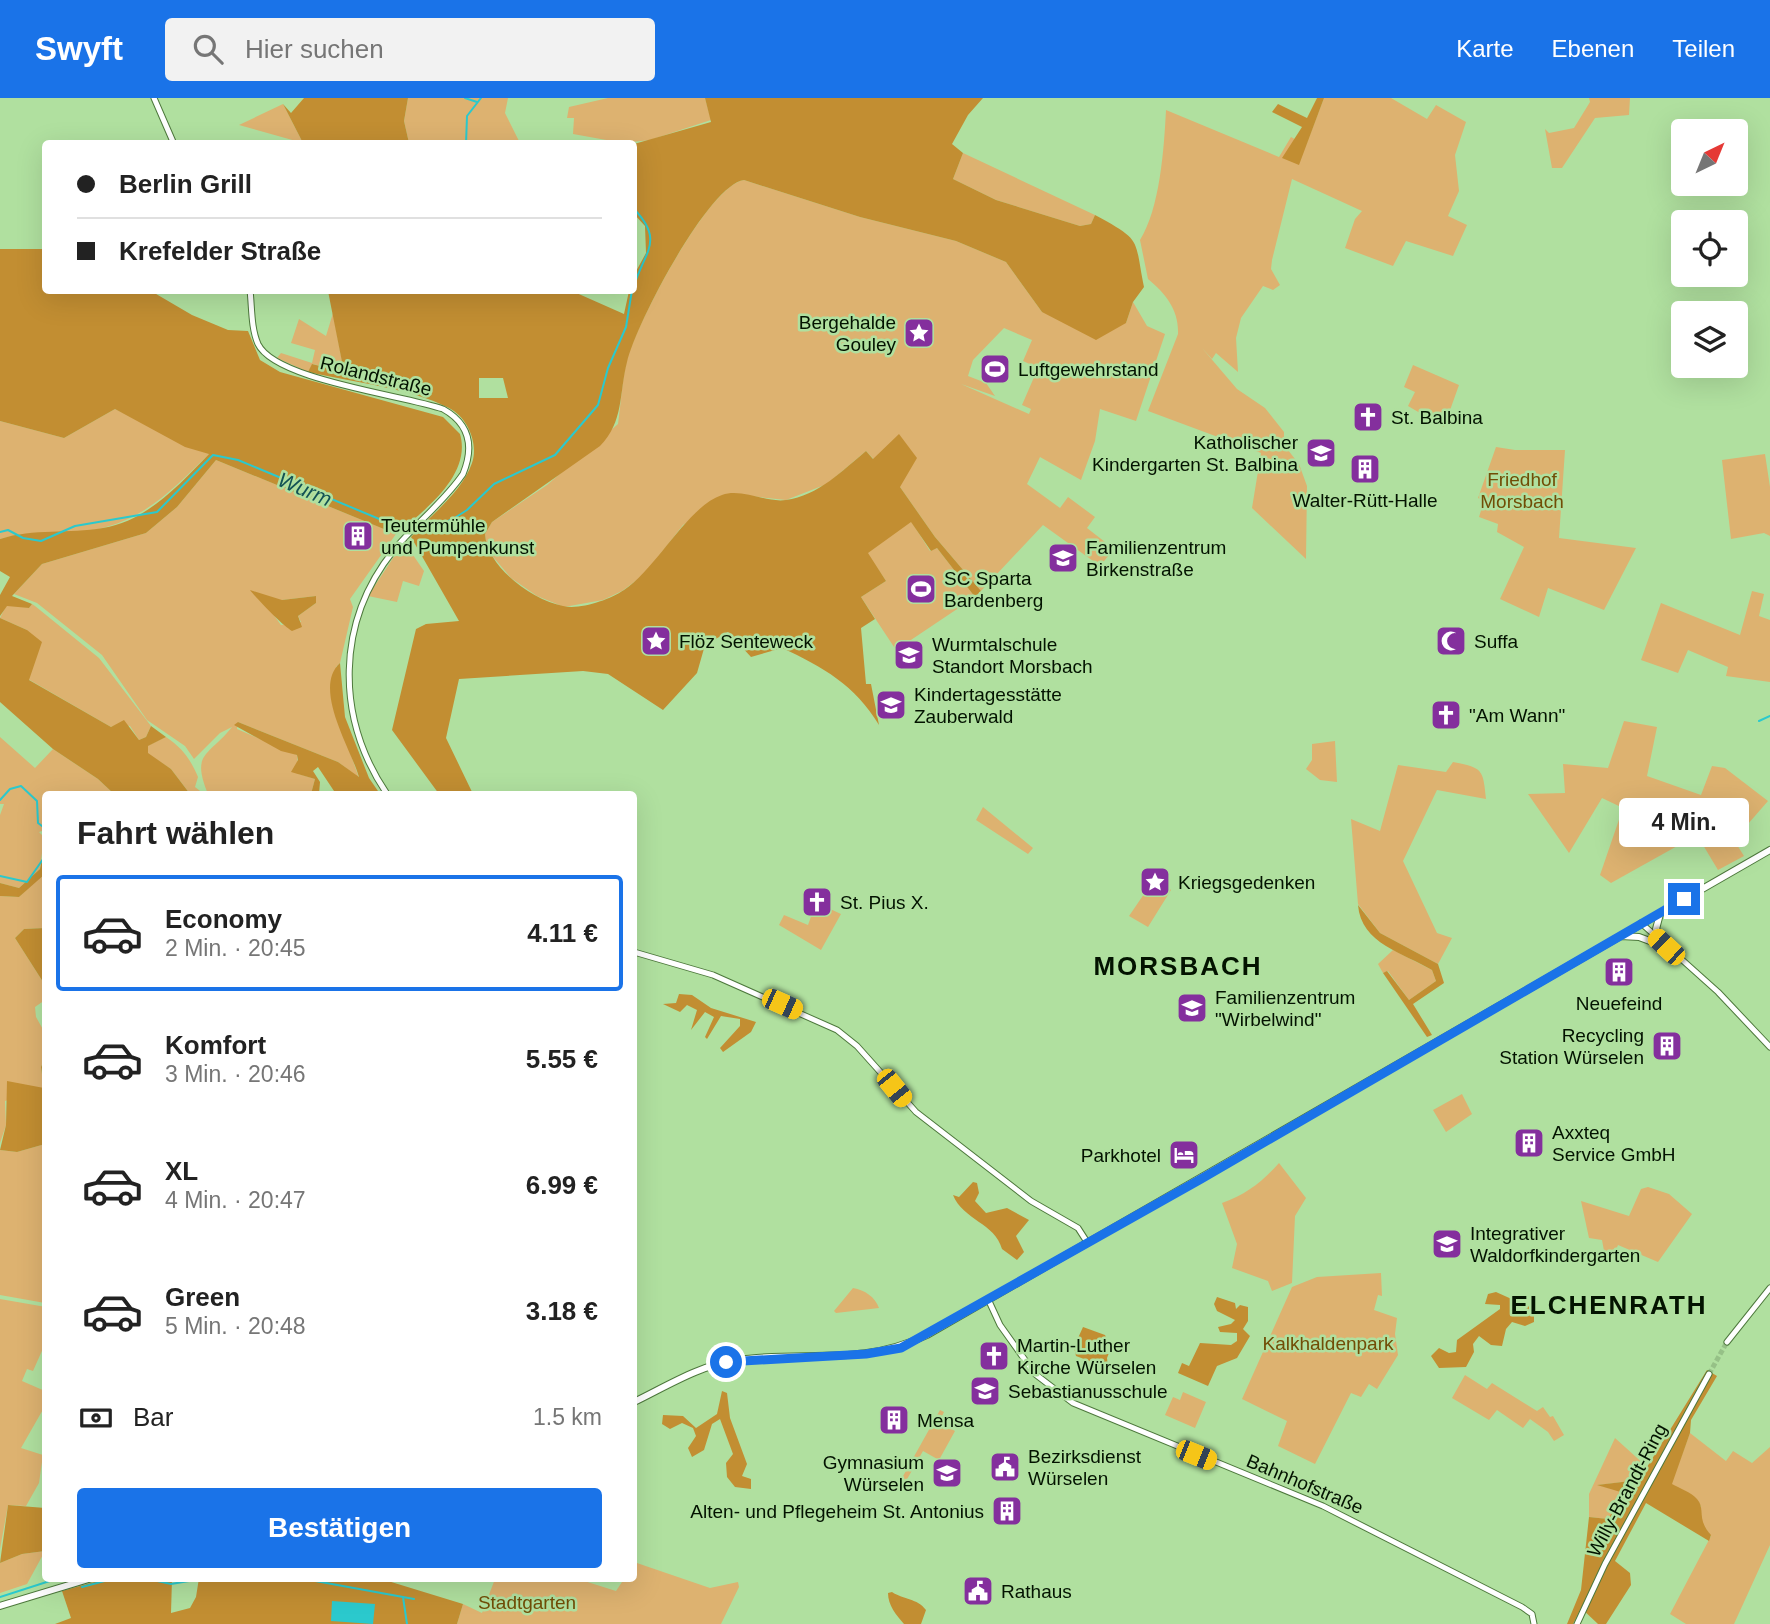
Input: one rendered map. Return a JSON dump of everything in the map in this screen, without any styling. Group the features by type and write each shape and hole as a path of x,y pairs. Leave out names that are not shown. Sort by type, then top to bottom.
{"main road":[{"path":"154,98 172,140"},
{"name":"Rolandstraße","path":"251,294 258,343 278,365 296,372 432,405 451,414 461,423 470,450 463,474 402,541 368,588 354,623 348,660 349,693 356,728 369,761 385,791"},
{"path":"637,1401 702,1369 726,1362 892,1350 927,1335 1770,849"},
{"path":"1661,912 1656,929 1666,947"},
{"path":"1641,923 1718,992 1770,1047"},
{"path":"1619,937 1639,937 1666,947"},
{"path":"637,953 713,975 837,1030 857,1046 916,1112 1031,1201 1078,1228 1087,1242"},
{"path":"1727,1342 1770,1288"},
{"name":"Bahnhofstraße","path":"988,1299 1000,1325 1028,1365 1043,1382 1073,1403 1323,1506 1529,1611 1534,1624"},
{"name":"Willy-Brandt-Ring","path":"1577,1624 1628,1520 1709,1374"},
{"path":"0,1605 78,1582"}],"green space":[{"path":"408,98 508,98 505,113 518,140 408,140 404,121"},
{"path":"608,98 705,98 711,120 650,140 606,140 573,134 574,118 567,118 569,107"},
{"path":"1324,98 1391,98 1427,119 1436,105 1466,122 1455,155 1459,191 1448,216 1467,225 1453,256 1406,241 1393,266 1345,248 1355,219 1362,211 1292,179 1272,260 1271,269 1280,285 1273,290 1263,286 1241,318 1236,338 1238,372 1216,353 1212,359 1202,348 1237,389 1265,408 1284,432 1284,445 1299,464 1307,486 1306,559 1252,508 1261,453 1148,411 1178,334 1178,325 1170,303 1148,279 1140,240 1147,227 1156,195 1166,110 1279,157 1291,137 1306,145"},
{"path":"1589,98 1630,98 1629,115 1595,118 1562,168 1552,168 1545,129 1549,133 1574,128 1590,102"},
{"path":"283,104 301,140 292,140 239,125"},
{"path":"963,153 1095,215 1091,224 1080,226 996,200 953,179"},
{"path":"744,180 860,217 956,241 1006,262 1042,312 1126,323 1133,302 1147,326 1165,334 1136,421 1100,409 1095,441 1081,480 1040,457 1027,484 1060,508 1068,497 1095,517 1087,528 1114,549 1100,566 1043,525 981,591 935,537 900,487 866,451 827,484 786,500 731,494 683,525 645,574 622,591 603,600 564,607 537,596 511,578 488,551 485,534 492,522 547,485 618,424 627,359 644,317 694,230 712,205 729,188","holes":["1004,328 1032,340 1023,361 1038,368 1022,405 1031,409 1029,414 961,384 995,396 986,383 968,376 973,360"]},
{"path":"333,313 344,372 313,364 308,372 277,358 281,353 312,363 315,350 291,343 299,319 326,336"},
{"path":"1413,365 1459,385 1444,427 1408,406 1415,392 1404,387"},
{"path":"115,409 210,453 162,497 122,522 80,532 27,534 0,539 0,421 64,438"},
{"name":"Friedhof Morsbach","path":"1496,447 1515,450 1565,450 1559,538 1636,548 1604,610 1548,588 1539,617 1500,599 1524,547 1497,532 1498,524 1479,517 1484,501 1478,498"},
{"path":"1765,454 1770,487 1770,536 1764,533 1731,539 1722,460"},
{"path":"216,460 396,534 350,599 353,607 340,663 336,667 348,747 359,778 338,762 238,722 237,729 297,755 299,774 315,779 312,791 207,791 201,770 202,762 209,750 232,727 220,733 194,759 185,746 147,720 102,655 37,603 14,594 42,564 146,533 177,507","holes":["316,596 316,603 298,616 301,622 281,625 268,607 282,600"]},
{"name":"SC Sparta Bardenberg","path":"911,521 930,551 937,548 975,597 896,650 861,597 886,581 867,553"},
{"path":"399,549 413,555 424,571 419,586 403,581 397,602 368,596"},
{"path":"1752,591 1764,594 1759,616 1770,620 1770,682 1726,676 1728,667 1688,650 1678,673 1641,660 1661,603 1740,635"},
{"path":"13,604 29,608 32,604 99,658 151,726 146,737 139,740 130,726 119,724 111,727 28,679 27,630 0,618 6,606"},
{"path":"1624,721 1657,727 1647,776 1701,795 1712,766 1725,768 1768,801 1734,840 1744,856 1718,870 1697,835 1611,883 1600,875 1623,808 1602,798 1569,853 1528,794 1565,793 1563,764 1608,768"},
{"path":"0,737 35,768 53,749 98,779 111,791 42,791 40,869 19,888 0,883 0,815 4,804 0,804"},
{"path":"166,737 181,749 198,777 195,787 200,791 188,791 171,769 148,754 147,746"},
{"path":"1335,741 1337,782 1320,780 1306,769 1312,760 1312,744"},
{"path":"1453,762 1476,768 1480,772 1486,799 1437,790 1403,861 1437,933 1452,938 1438,964 1380,933 1358,904 1351,819 1380,831 1398,765 1446,772"},
{"path":"983,807 1033,848 1028,854 976,820"},
{"path":"42,875 42,928 24,929 15,938 42,980 42,1002 35,1007 36,1017 42,1028 42,1089 5,1101 6,1125 0,1143 0,896 19,897"},
{"path":"1155,878 1171,890 1148,927 1129,916"},
{"path":"828,908 841,914 821,950 779,925 784,915 808,925 813,911 825,916"},
{"path":"1393,950 1432,970 1436,981 1409,1000 1388,971 1383,973 1378,964"},
{"path":"1462,1094 1472,1114 1446,1132 1433,1110"},
{"path":"42,1145 42,1302 0,1295 0,1150 17,1152"},
{"path":"1279,1163 1306,1198 1295,1216 1292,1283 1272,1291 1268,1281 1232,1268 1237,1244 1222,1203 1254,1187"},
{"path":"1648,1187 1669,1194 1692,1214 1658,1262 1618,1245 1615,1252 1604,1251 1602,1240 1589,1238 1581,1201 1629,1216 1641,1189"},
{"name":"Kalkhaldenpark","path":"1381,1273 1382,1296 1378,1295 1374,1310 1397,1318 1395,1334 1398,1355 1377,1389 1369,1384 1361,1397 1351,1393 1315,1464 1278,1446 1287,1421 1242,1399 1292,1287 1317,1277"},
{"path":"853,1288 869,1295 879,1308 836,1313 834,1311"},
{"path":"0,1299 42,1306 42,1351 33,1371 27,1369 22,1381 42,1390 42,1411 21,1448 42,1455 42,1462 39,1483 26,1506 8,1505 0,1549"},
{"path":"1465,1375 1487,1389 1492,1383 1537,1411 1543,1407 1550,1417 1553,1416 1564,1435 1554,1441 1548,1432 1530,1419 1523,1428 1497,1410 1489,1420 1452,1398"},
{"path":"1183,1392 1206,1402 1195,1428 1165,1415 1173,1397 1180,1400"},
{"path":"940,1410 944,1412 939,1422 955,1431 939,1460 923,1451 906,1481 902,1478"},
{"path":"1690,1433 1726,1461 1733,1451 1752,1463 1770,1447 1770,1545 1734,1624 1686,1624 1670,1614 1711,1536 1700,1521 1701,1506 1671,1484"},
{"path":"1615,1438 1646,1466 1639,1480 1598,1485 1625,1492 1608,1519 1589,1517 1589,1494"},
{"path":"42,1551 42,1556 27,1584 0,1593 0,1563 22,1554"},
{"name":"Stadtgarten","path":"637,1563 710,1588 738,1582 739,1587 721,1624 457,1624 463,1604 482,1613 494,1582 588,1582 616,1591 622,1582 637,1582"}],"shaded area":[{"path":"304,98 408,98 404,121 408,140 301,140 283,104 291,113"},
{"path":"705,98 983,98 968,115 952,144 963,153 953,179 996,200 1080,226 1091,224 1095,215 1121,230 1134,242 1144,287 1133,302 1126,323 1096,340 1042,312 1006,262 956,241 860,217 744,180 729,188 693,230 658,290 633,344 617,417 608,437 600,446 492,522 485,534 494,558 513,580 551,603 578,607 603,601 618,594 636,580 709,501 730,493 770,500 798,498 819,488 866,451 873,459 899,434 917,458 900,487 935,537 981,591 975,597 937,548 931,551 911,522 868,553 886,581 861,597 875,619 861,628 866,684 871,684 879,725 849,688 824,670 782,648 751,657 728,632 705,645 697,673 663,710 608,674 583,671 459,679 446,738 472,791 437,791 392,730 416,629 426,624 459,621 411,537 461,484 472,463 473,439 466,424 455,412 434,401 399,390 308,372 312,364 344,372 329,294 579,294 624,314 628,294 637,294 637,270 646,253 645,226 637,217 637,143 711,122","holes":["479,378 503,378 508,398 479,398"]},
{"path":"1317,98 1324,98 1299,165 1282,158 1302,127 1272,112 1278,104 1307,118"},
{"path":"0,249 42,249 42,294 156,294 192,315 228,330 248,331 260,360 280,372 443,417 460,434 462,449 459,464 443,491 396,534 216,460 177,507 146,533 42,564 12,596 32,604 29,608 7,606 0,616 0,595 10,577 0,571 0,539 26,533 103,528 134,518 162,500 209,454 185,447 115,409 64,438 0,421"},
{"path":"250,590 282,600 316,596 316,603 298,616 302,627 292,631"},
{"path":"0,618 27,630 42,642 29,680 111,727 124,720 139,740 146,737 151,726 166,737 148,746 148,753 171,769 188,791 111,791 98,779 53,749 0,702"},
{"path":"340,663 345,717 369,778 378,791 334,791 318,767 313,771 320,782 319,791 312,791 315,779 291,772 298,760 297,755 281,751 234,725 238,722 338,762 359,777 336,719 330,687 332,674"},
{"path":"42,859 42,877 19,897 0,896 0,883 19,888 40,869"},
{"path":"1358,905 1380,933 1438,964 1444,983 1413,1004 1432,1035 1427,1037 1383,973 1387,971 1409,1000 1436,981 1432,970 1375,938 1361,918"},
{"path":"42,928 42,980 15,938 24,929"},
{"path":"679,994 692,995 711,1008 756,1022 751,1032 723,1052 720,1048 740,1026 740,1019 721,1016 707,1039 705,1037 714,1017 705,1012 691,1030 697,1010 687,1005 680,1012 663,1004 676,1003"},
{"path":"7,1081 42,1088 42,1145 17,1152 0,1150 6,1125"},
{"path":"973,1182 977,1183 979,1193 975,1201 986,1213 1007,1208 1029,1220 1016,1236 1024,1252 1017,1260 1002,1249 993,1233 964,1210 953,1195 959,1197"},
{"path":"1496,1292 1534,1309 1534,1322 1525,1326 1512,1322 1506,1329 1502,1346 1491,1345 1479,1336 1473,1344 1474,1352 1466,1367 1439,1368 1431,1356 1439,1348 1449,1353 1456,1352 1457,1340 1500,1309 1500,1305 1485,1304 1488,1294"},
{"path":"1217,1297 1235,1303 1236,1309 1240,1305 1248,1307 1248,1321 1243,1329 1250,1336 1237,1358 1217,1366 1208,1386 1178,1373 1182,1363 1189,1366 1200,1343 1231,1345 1237,1341 1237,1333 1220,1332 1218,1327 1231,1324 1235,1320 1217,1311 1214,1304"},
{"path":"1083,1327 1105,1335 1111,1348 1107,1358 1108,1368 1076,1356 1074,1347"},
{"path":"1707,1370 1717,1376 1691,1420 1690,1433 1672,1484 1692,1494 1700,1503 1702,1519 1711,1535 1709,1541 1646,1503 1615,1561 1630,1573 1631,1585 1606,1624 1598,1624 1581,1608 1573,1624 1567,1624 1581,1590 1589,1517 1608,1519 1624,1493 1597,1485 1639,1480"},
{"path":"722,1391 727,1393 730,1418 747,1464 742,1476 751,1479 751,1489 735,1487 727,1477 726,1463 733,1454 720,1419 712,1424 704,1450 692,1457 688,1448 696,1436 693,1428 682,1423 670,1429 662,1424 663,1415 683,1416 696,1428 717,1414"},
{"path":"8,1505 42,1508 42,1551 22,1554 0,1563"},
{"path":"94,1582 172,1582 171,1613 190,1608 196,1597 198,1582 391,1582 463,1604 457,1624 55,1624 71,1618 62,1591"},
{"path":"892,1592 919,1603 926,1610 921,1624 904,1624 889,1602 888,1593"}],"water":[{"path":"332,1601 375,1604 373,1624 331,1621"}],"waterway":[{"path":"465,98 477,102"},
{"name":"Wurm","path":"466,140 467,116 481,98"},
{"name":"Wurm","path":"637,213 650,238 647,255 637,277"},
{"name":"Wurm","path":"414,532 453,519 467,510 494,484 555,455 598,405 608,368 626,327 631,294"},
{"name":"Wurm","path":"0,532 8,530 23,538 41,541 75,526 157,512 213,455 238,460 408,531"},
{"path":"1759,721 1770,716"},
{"name":"Wurm","path":"0,800 10,789 21,786 37,801 38,823 42,826"},
{"name":"Wurm","path":"0,876 27,882 42,861"},
{"path":"0,1597 47,1582"},
{"path":"82,1587 101,1582"},
{"path":"162,1582 183,1582"},
{"path":"321,1582 414,1599"},
{"path":"403,1597 407,1624"}],"tunnel":[{"path":"1709,1374 1727,1342"}],"place":[{"name":"Bergehalde Gouley","path":"919,333"},
{"name":"Luftgewehrstand","path":"995,369"},
{"name":"St. Balbina","path":"1368,417"},
{"name":"Katholischer Kindergarten St. Balbina","path":"1321,453"},
{"name":"Walter-Rütt-Halle","path":"1365,469"},
{"name":"Teutermühle und Pumpenkunst","path":"358,536"},
{"name":"Familienzentrum Birkenstraße","path":"1063,558"},
{"name":"SC Sparta Bardenberg","path":"921,589"},
{"name":"Flöz Senteweck","path":"656,641"},
{"name":"Suffa","path":"1451,641"},
{"name":"Wurmtalschule Standort Morsbach","path":"909,655"},
{"name":"Kindertagesstätte Zauberwald","path":"891,705"},
{"name":"\"Am Wann\"","path":"1446,715"},
{"name":"Kriegsgedenken","path":"1155,882"},
{"name":"St. Pius X.","path":"817,902"},
{"name":"Neuefeind","path":"1619,972"},
{"name":"Familienzentrum \"Wirbelwind\"","path":"1192,1008"},
{"name":"Recycling Station Würselen","path":"1667,1046"},
{"name":"Axxteq Service GmbH","path":"1529,1143"},
{"name":"Parkhotel","path":"1184,1155"},
{"name":"Integrativer Waldorfkindergarten","path":"1447,1244"},
{"name":"Martin-Luther Kirche Würselen","path":"994,1356"},
{"name":"Sebastianusschule","path":"985,1391"},
{"name":"Mensa","path":"894,1420"},
{"name":"Bezirksdienst Würselen","path":"1005,1467"},
{"name":"Gymnasium Würselen","path":"947,1473"},
{"name":"Alten- und Pflegeheim St. Antonius","path":"1007,1511"},
{"name":"Rathaus","path":"978,1591"}],"district":[{"name":"MORSBACH","path":"1178,966"},
{"name":"ELCHENRATH","path":"1609,1305"}],"route":[{"path":"726,1362 866,1354 901,1348 1201,1179 1684,899"}]}
